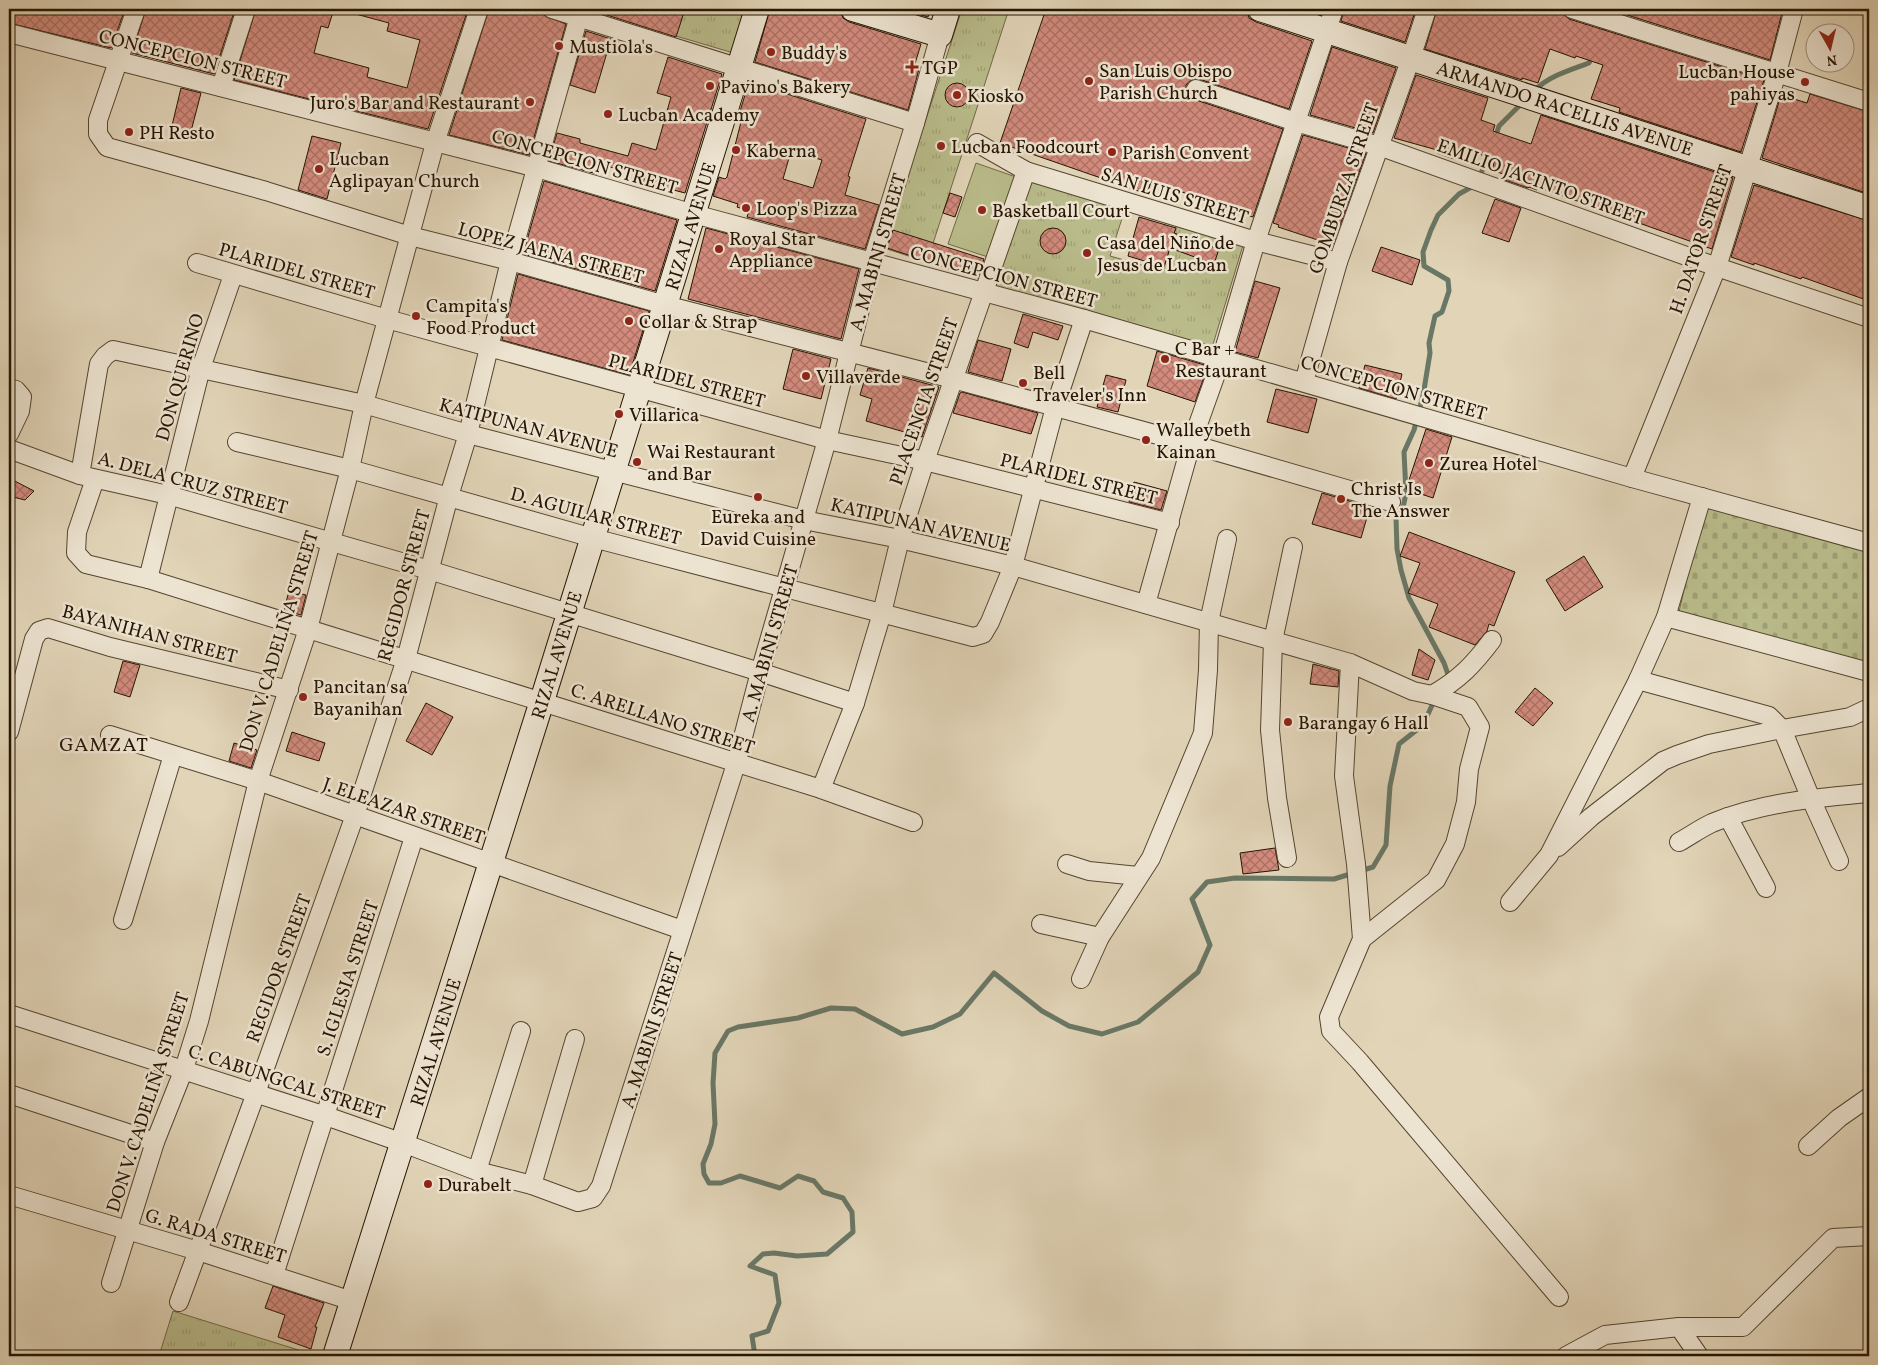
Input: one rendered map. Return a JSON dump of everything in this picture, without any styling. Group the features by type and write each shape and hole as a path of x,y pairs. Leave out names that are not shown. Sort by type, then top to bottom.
{"main road":[{"name":"RIZAL AVENUE","path":"335,1356 379,1214 404,1143 757,9"},
{"path":"853,9 940,35"},
{"name":"A. MABINI STREET","path":"940,35 948,9"},
{"name":"ARMANDO RACELLIS AVENUE","path":"1260,9 1330,20 1411,58 1869,208"}],"street":[{"path":"119,62 136,9"},
{"path":"221,87 246,9"},
{"name":"DON V. CADELIÑA STREET","path":"111,1283 155,1142 184,1070 199,1022 258,781 308,629 350,469 364,404 434,143 479,9"},
{"path":"552,9 580,13 915,123"},
{"name":"GOMBURZA STREET","path":"1304,382 1338,262 1427,9"},
{"path":"1572,9 1869,102"},
{"name":"H. DATOR STREET","path":"1632,478 1717,267 1777,73 1794,9"},
{"name":"REGIDOR STREET","path":"179,1302 356,816 406,659 449,496 468,434 510,261 580,13"},
{"path":"1146,604 1191,444 1221,360 1256,241 1330,20"},
{"name":"CONCEPCION STREET","path":"9,34 537,168 694,214 1084,319 1632,478 1869,543"},
{"name":"A. MABINI STREET","path":"578,1202 593,1198 601,1186 736,764 760,672 827,440 872,262 940,35"},
{"name":"LOPEZ JAENA STREET","path":"119,62 98,120 98,134 107,146 266,191 410,236 510,261 665,305 954,379 1392,502"},
{"name":"EMILIO JACINTO STREET","path":"1196,88 1296,122 1379,146 1717,267 1869,318"},
{"name":"SAN LUIS STREET","path":"977,142 1026,171 1256,241 1338,262"},
{"name":"PLACENCIA STREET","path":"821,790 855,703 882,613 900,539 925,461 1026,171"},
{"name":"PLARIDEL STREET","path":"196,263 387,319 827,440 925,461 1170,523"},
{"name":"DON QUERINO","path":"148,579 201,368 233,275"},
{"path":"1013,566 1055,407 1084,319"},
{"name":"KATIPUNAN AVENUE","path":"113,350 364,404 468,434 804,520 900,539 1013,566 1350,663 1413,691 1468,707 1480,727 1469,769 1466,802 1455,844 1436,880 1362,939"},
{"name":"C. ARELLANO STREET","path":"113,350 104,356 99,364 88,477 77,532 76,553 86,564 148,579 542,701 821,790 913,822"},
{"path":"9,388 16,390 22,398 20,411 9,434"},
{"name":"D. AGUILAR STREET","path":"237,442 350,469 593,538 973,637 983,634 990,622 1013,566"},
{"name":"A. DELA CRUZ STREET","path":"9,449 88,477 168,495 430,570 855,703"},
{"path":"1549,855 1638,680 1666,617 1702,497"},
{"path":"1081,979 1100,937 1151,858 1204,734 1209,622 1227,539"},
{"path":"1287,858 1277,798 1270,730 1273,641 1293,547"},
{"path":"1666,617 1869,672"},
{"name":"BAYANIHAN STREET","path":"9,732 34,639 39,631 48,628 110,646 289,690"},
{"path":"1432,695 1449,686 1472,666 1492,640"},
{"path":"1350,663 1344,776 1356,864 1362,939 1329,1017 1331,1031 1360,1062 1559,1297"},
{"path":"1638,680 1769,716 1782,729 1839,861"},
{"path":"1510,902 1549,855 1591,817 1663,761 1693,748 1850,717 1869,708"},
{"name":"J. ELEAZAR STREET","path":"110,734 258,781 682,930"},
{"path":"123,920 173,755"},
{"path":"1679,842 1710,824 1778,803 1869,793"},
{"path":"1728,817 1766,888"},
{"name":"S. IGLESIA STREET","path":"274,1275 414,837"},
{"path":"1067,864 1089,870 1138,876"},
{"path":"1041,924 1100,937"},
{"name":"C. CABUNGCAL STREET","path":"9,1014 326,1116 477,1171 532,1185 578,1202"},
{"path":"477,1171 521,1031"},
{"path":"532,1185 575,1039"},
{"path":"9,1094 155,1142"},
{"path":"1808,1146 1839,1118 1869,1097"},
{"name":"G. RADA STREET","path":"9,1195 198,1251 352,1301"},
{"path":"1566,1356 1605,1334 1679,1327 1743,1327 1833,1238 1869,1236"},
{"path":"1679,1327 1699,1356"}],"green space":[{"path":"685,9 751,9 737,54 676,36"},
{"path":"962,9 1009,9 927,262 884,248"},
{"name":"Basketball Court","path":"976,163 1016,177 988,257 948,244"},
{"path":"1030,176 1126,206 1110,256 1163,271 1178,221 1244,242 1211,351 991,287"},
{"path":"1704,504 1869,550 1869,669 1678,616"},
{"path":"173,1311 305,1352 303,1356 159,1356"}],"building":[{"path":"9,9 125,9 111,48 9,23"},
{"path":"146,9 235,9 214,74 132,53"},
{"path":"256,9 334,9 328,28 321,26 314,53 369,68 367,77 407,88 420,40 387,31 389,23 352,13 352,9 468,9 428,129 234,80"},
{"path":"489,9 542,9 545,16 566,24 529,155 449,135"},
{"path":"591,9 685,9 676,37"},
{"path":"770,9 821,9 837,14 837,9 840,9 843,18 849,22 921,44 914,67 919,69 908,110 755,62"},
{"path":"900,9 931,9 928,17"},
{"path":"1046,9 1240,9 1247,11 1249,18 1256,22 1312,41 1289,109 1199,79 1193,79 1186,85 1186,92 1193,99 1283,129 1253,217 1221,208 1222,205 1151,182 1147,194 1000,143"},
{"path":"1344,9 1416,9 1405,42 1341,21"},
{"path":"1437,9 1551,9 1562,13 1569,19 1764,80 1741,152 1619,112 1620,108 1591,99 1603,65 1576,56 1575,58 1550,49 1538,83 1522,78 1522,80 1425,49"},
{"path":"1625,9 1783,9 1770,60 1624,14"},
{"path":"586,31 611,39 595,93 570,85"},
{"path":"1332,47 1396,68 1373,133 1310,115"},
{"path":"668,57 722,74 685,193 643,182 645,177 600,164 597,174 549,161 557,133 580,139 580,143 628,156 632,143 656,150 671,97 657,93"},
{"path":"1416,75 1488,98 1481,120 1495,125 1493,131 1531,144 1541,115 1733,178 1712,249 1538,187 1537,190 1528,188 1502,179 1503,174 1492,170 1495,159 1469,151 1467,156 1456,152 1454,159 1437,153 1437,150 1394,138"},
{"path":"749,82 866,119 848,176 850,177 845,195 879,205 865,249 747,217 749,211 737,207 738,204 713,196 719,177 725,179 727,177 741,122 737,121","holes":["791,151 822,160 813,188 783,179"]},
{"name":"Kiosko","path":"957,83 966,86 969,95 966,104 957,107 948,104 945,95 948,86"},
{"path":"181,88 201,93 189,139 170,134"},
{"path":"1810,94 1869,112 1869,194 1762,158 1781,95 1807,103"},
{"path":"1303,135 1366,153 1333,245 1278,227 1279,225 1273,223"},
{"name":"Lucban Aglipayan Church","path":"312,136 341,143 327,199 298,190"},
{"path":"544,181 677,220 655,291 523,254"},
{"path":"1754,185 1869,221 1869,301 1802,277 1801,279 1731,257"},
{"path":"950,193 962,197 955,217 943,213"},
{"path":"1495,199 1521,208 1509,242 1482,233"},
{"path":"1139,217 1176,228 1174,233 1219,249 1214,264 1170,248 1164,267 1128,256"},
{"path":"706,228 859,269 841,339 688,299"},
{"path":"1053,228 1062,232 1066,241 1062,250 1053,254 1044,250 1040,241 1044,232"},
{"path":"893,230 984,259 978,278 887,248"},
{"path":"1381,247 1420,260 1412,285 1372,271"},
{"path":"518,274 649,311 629,375 502,340"},
{"path":"1255,281 1280,288 1258,358 1235,352"},
{"path":"1023,314 1063,326 1058,340 1033,332 1028,348 1014,343"},
{"path":"978,340 1011,349 1002,381 968,372"},
{"name":"Villaverde","path":"793,349 831,359 821,399 783,389"},
{"path":"1157,351 1208,366 1195,402 1147,386"},
{"path":"1365,365 1402,374 1396,399 1359,388"},
{"path":"868,368 939,387 922,437 866,421 872,399 860,395"},
{"path":"1106,375 1126,380 1118,412 1097,407"},
{"path":"1276,389 1317,399 1308,433 1267,422"},
{"path":"962,392 1038,413 1031,434 953,413"},
{"name":"Zurea Hotel","path":"1426,429 1452,437 1433,498 1406,489"},
{"path":"9,478 34,491 25,500 9,496"},
{"path":"1134,482 1167,491 1161,510 1129,502"},
{"path":"1322,493 1370,507 1361,538 1312,524"},
{"path":"1409,532 1515,572 1494,626 1489,624 1487,631 1475,645 1429,627 1438,604 1408,593 1420,563 1400,556"},
{"path":"1584,556 1603,587 1565,611 1546,580"},
{"path":"289,591 306,595 301,615 284,610"},
{"path":"1419,649 1435,660 1428,680 1412,675"},
{"path":"123,661 140,665 130,697 114,692"},
{"path":"1313,664 1339,671 1338,687 1310,684"},
{"path":"1535,688 1553,703 1533,726 1515,712"},
{"path":"426,703 453,717 432,755 406,741"},
{"path":"292,732 325,743 319,761 286,751"},
{"path":"234,743 257,750 251,768 229,761"},
{"path":"1275,848 1279,870 1243,874 1240,853"},
{"path":"273,1286 324,1303 315,1327 317,1327 311,1349 278,1337 285,1315 265,1308"}],"waterway":[{"path":"1602,35 1615,9"},
{"path":"1533,92 1552,78 1589,63 1592,57"},
{"path":"1495,138 1499,126 1523,102"},
{"path":"1450,680 1444,663 1409,598 1397,549 1396,518 1403,508 1406,493 1404,452 1414,430 1423,396 1430,353 1429,343 1435,316 1442,312 1449,291 1448,280 1424,266 1423,252 1438,215 1459,194 1477,184 1490,150"},
{"path":"755,1356 752,1336 768,1331 779,1303 775,1275 750,1266 763,1254 774,1253 797,1256 827,1254 853,1232 852,1212 843,1198 823,1192 814,1181 798,1176 780,1188 740,1176 721,1183 709,1183 704,1174 703,1164 711,1144 715,1124 713,1083 715,1053 728,1031 738,1027 798,1018 831,1008 855,1009 902,1034 933,1027 960,1014 994,973 1042,1011 1069,1026 1102,1034 1138,1022 1198,972 1210,945 1192,899 1207,882 1235,878 1334,879 1373,867 1386,845 1390,786 1399,744 1423,725 1434,701"},
{"path":"557,1356 568,1356"}],"place":[{"name":"Mustiola's","path":"559,46"},
{"name":"Buddy's","path":"771,52"},
{"name":"TGP","path":"912,67"},
{"name":"San Luis Obispo Parish Church","path":"1089,81"},
{"name":"Lucban House pahiyas","path":"1805,82"},
{"name":"Pavino's Bakery","path":"710,86"},
{"name":"Kiosko","path":"957,95"},
{"name":"Juro's Bar and Restaurant","path":"530,102"},
{"name":"Lucban Academy","path":"608,114"},
{"name":"PH Resto","path":"129,132"},
{"name":"Lucban Foodcourt","path":"941,146"},
{"name":"Kaberna","path":"736,150"},
{"name":"Parish Convent","path":"1112,152"},
{"name":"Lucban Aglipayan Church","path":"319,169"},
{"name":"Loop's Pizza","path":"746,208"},
{"name":"Basketball Court","path":"982,210"},
{"name":"Royal Star Appliance","path":"719,249"},
{"name":"Casa del Niño de Jesus de Lucban","path":"1087,253"},
{"name":"Campita's Food Product","path":"416,316"},
{"name":"Collar & Strap","path":"629,321"},
{"name":"C Bar + Restaurant","path":"1165,359"},
{"name":"Villaverde","path":"806,376"},
{"name":"Bell Traveler's Inn","path":"1023,383"},
{"name":"Villarica","path":"619,414"},
{"name":"Walleybeth Kainan","path":"1146,440"},
{"name":"Wai Restaurant and Bar","path":"637,462"},
{"name":"Zurea Hotel","path":"1429,463"},
{"name":"Eureka and David Cuisine","path":"758,497"},
{"name":"Christ Is The Answer","path":"1341,499"},
{"name":"Pancitan sa Bayanihan","path":"303,697"},
{"name":"Barangay 6 Hall","path":"1288,722"},
{"name":"Durabelt","path":"428,1184"}],"district":[{"name":"GAMZAT","path":"104,744"}]}
